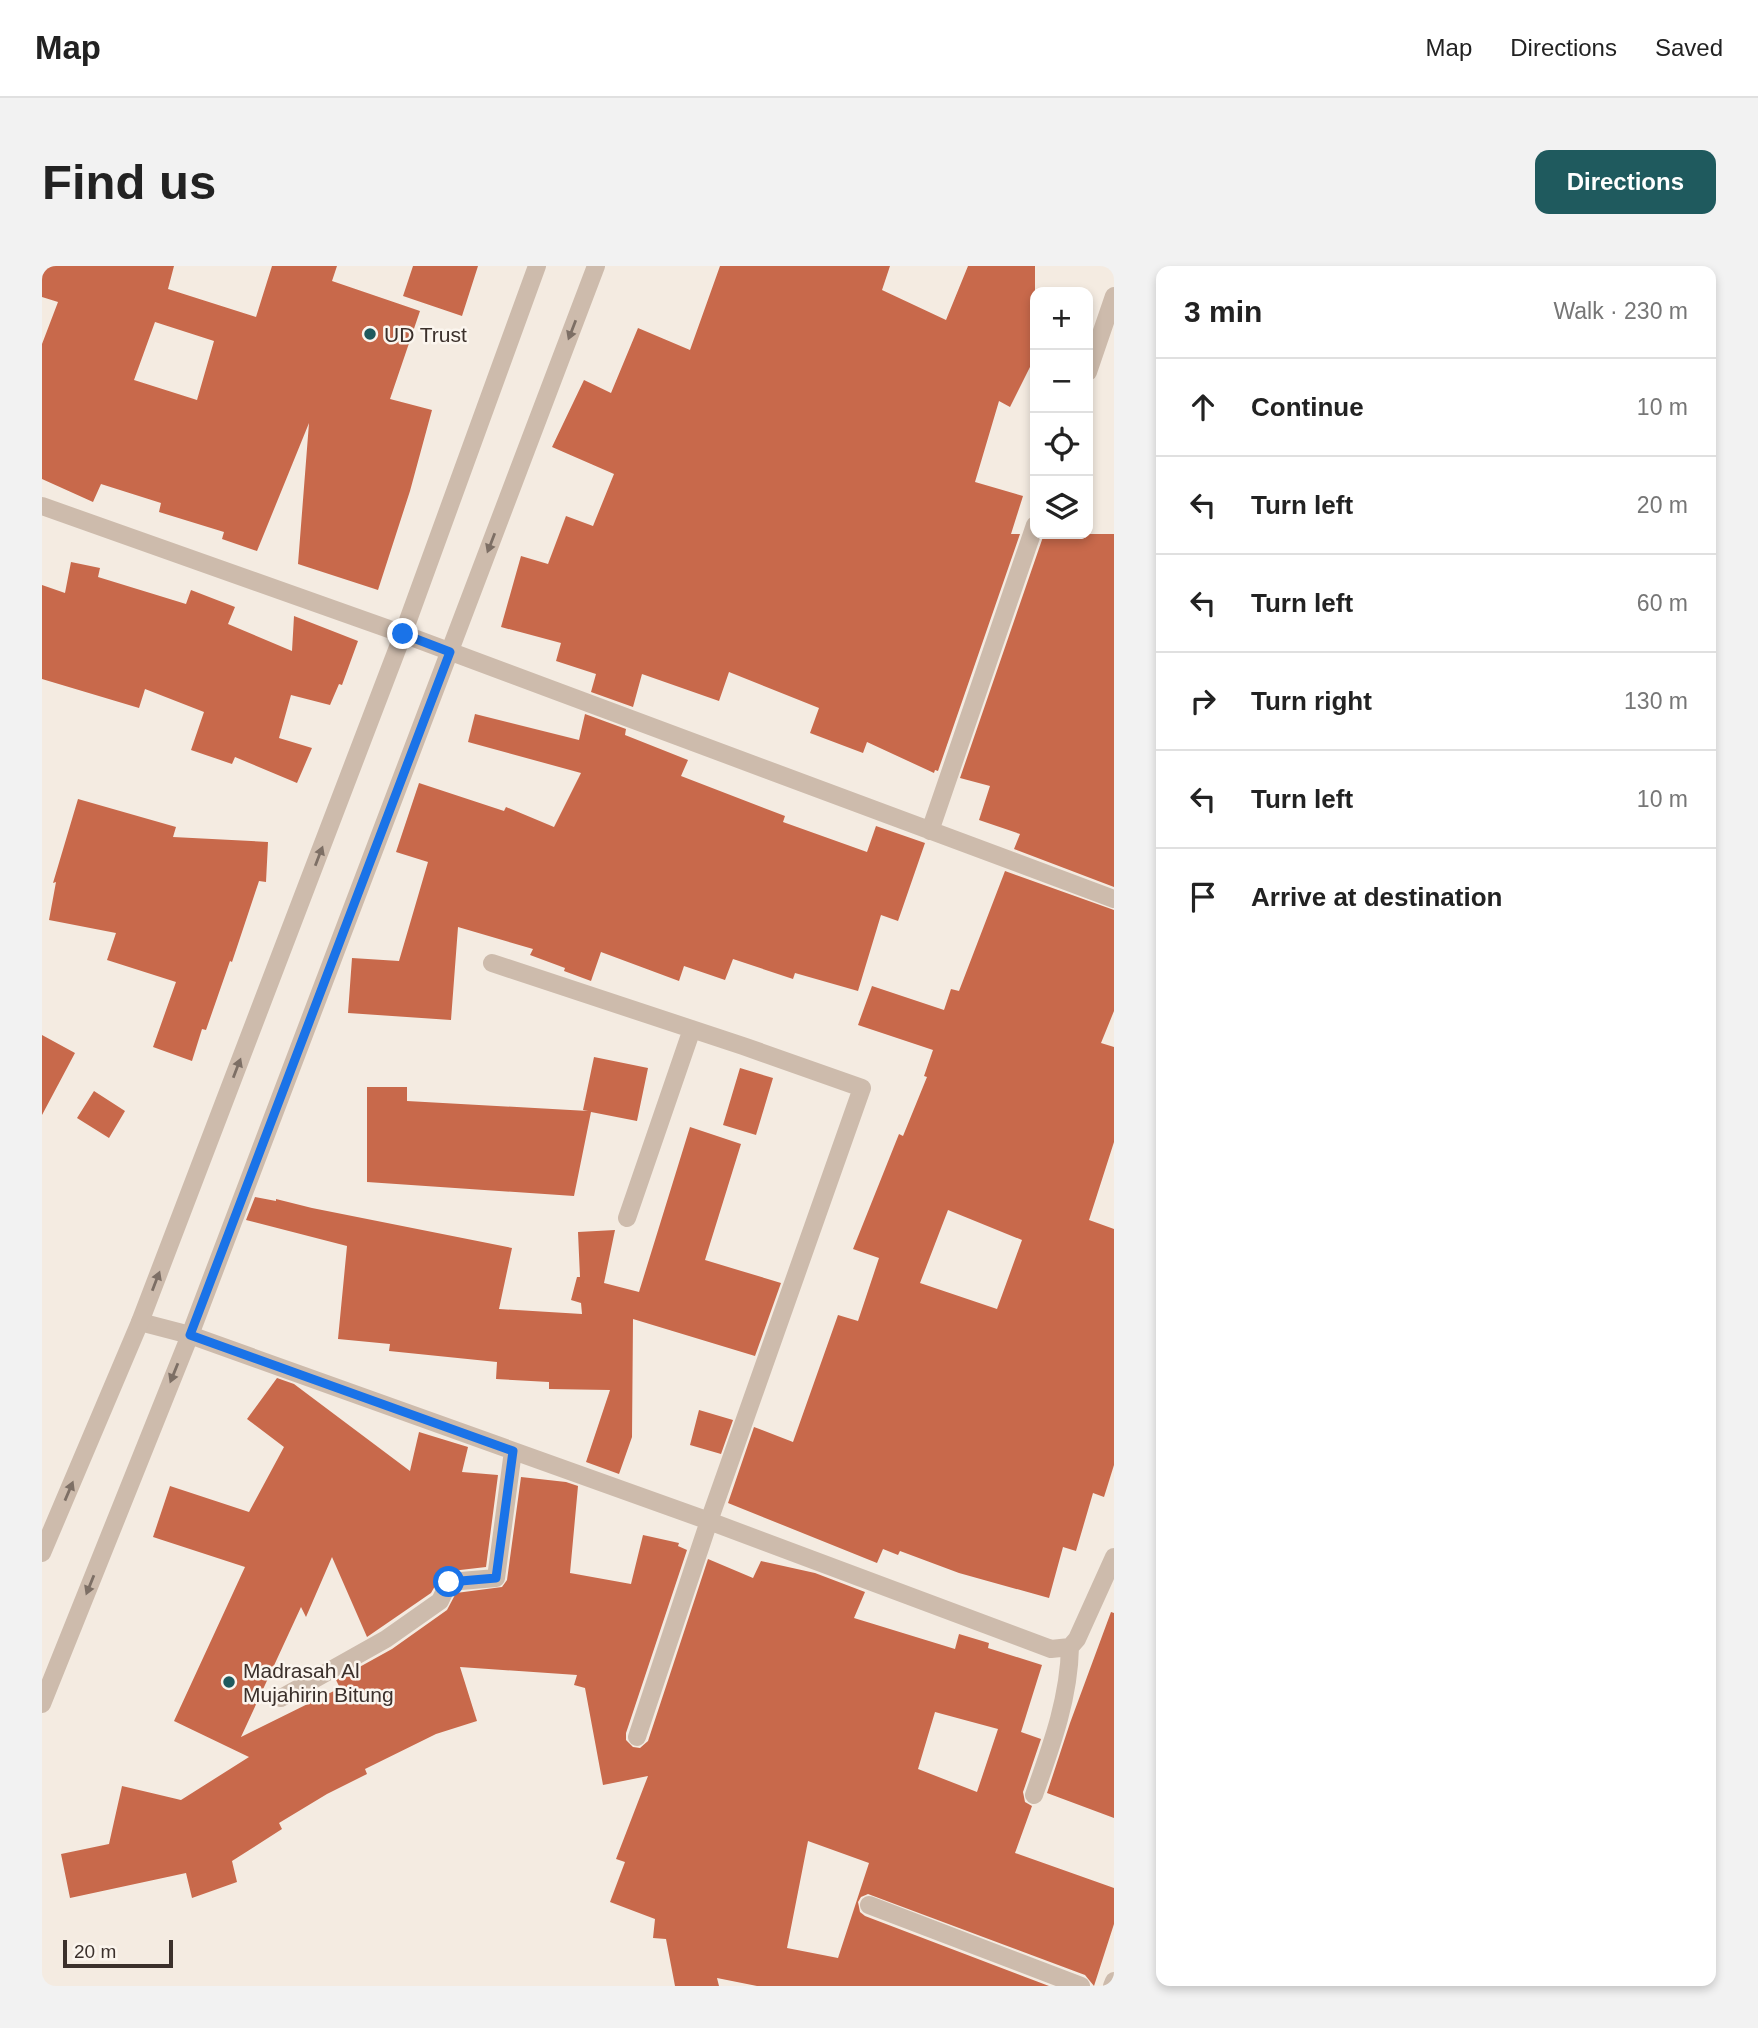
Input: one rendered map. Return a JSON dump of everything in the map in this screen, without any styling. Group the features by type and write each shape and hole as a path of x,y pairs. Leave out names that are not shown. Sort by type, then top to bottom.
{"street":[{"path":"42,1553 140,1322 403,634 537,266"},
{"path":"42,1704 190,1335 596,266"},
{"path":"1093,357 1114,296"},
{"path":"42,506 403,634 1114,900"},
{"path":"930,831 1030,539"},
{"path":"492,964 862,1088 709,1521 637,1737"},
{"path":"627,1218 692,1029"},
{"path":"140,1322 190,1335 709,1521 1051,1649 1070,1647"},
{"path":"281,1698 386,1639 440,1601 449,1582 496,1578 513,1451"},
{"path":"1034,1795 1070,1677 1070,1647 1077,1639 1114,1557"},
{"path":"869,1905 1082,1986"},
{"path":"1112,1986 1114,1981"}],"building":[{"path":"42,266 174,266 168,289 256,317 272,266 337,266 332,281 420,311 390,399 432,410 410,491 378,590 298,564 309,423 257,551 222,539 224,532 159,512 161,503 101,484 93,502 42,479 42,344 58,302 42,297","holes":["155,322 214,341 197,400 134,380"]},
{"path":"413,266 478,266 462,316 403,296"},
{"path":"720,266 890,266 882,290 946,320 968,266 1035,266 1035,287 1030,287 1030,367 1010,407 999,401 975,482 1023,496 1011,534 1020,534 938,771 935,770 934,773 867,742 863,753 810,733 819,708 729,672 719,701 642,674 633,707 591,692 596,674 556,661 561,643 501,627 521,556 548,564 566,516 593,526 614,474 552,447 584,380 611,393 638,328 690,350"},
{"path":"1093,534 1114,534 1114,887 1014,849 1020,834 979,820 990,786 960,778 1042,539 1093,539"},
{"path":"71,562 100,568 98,577 186,604 191,590 235,607 228,624 292,651 294,616 358,641 342,685 339,684 330,705 291,695 279,738 312,748 297,783 235,757 232,764 191,750 204,712 145,689 139,708 42,679 42,585 65,593"},
{"path":"475,714 579,740 585,714 626,729 625,735 688,760 681,776 785,816 783,822 867,852 876,826 925,843 898,921 881,915 858,991 795,973 793,979 733,959 725,980 684,966 679,981 601,952 591,981 530,955 533,949 458,927 451,1020 348,1013 352,958 399,961 428,862 396,852 419,783 504,811 506,807 554,827 581,773 468,742"},
{"path":"78,799 176,827 173,837 268,842 266,882 259,881 232,962 230,961 206,1030 202,1029 192,1061 153,1047 176,982 107,960 116,933 49,920 56,882 53,883"},
{"path":"1005,871 1114,910 1114,1011 1101,1043 1114,1047 1114,1142 1089,1220 1114,1229 1114,1465 1104,1497 1093,1493 1076,1551 1063,1547 1049,1598 959,1573 900,1551 898,1555 883,1549 877,1563 728,1503 754,1427 793,1442 838,1315 858,1321 879,1258 853,1249 899,1134 903,1136 927,1077 924,1076 933,1050 858,1025 872,986 944,1010 951,989 959,991","holes":["948,1210 1022,1240 997,1309 920,1283"]},
{"path":"42,1035 75,1053 42,1115"},
{"path":"594,1057 648,1068 637,1121 591,1112 574,1196 367,1182 367,1087 407,1087 407,1101 588,1111 583,1110"},
{"path":"740,1068 773,1078 756,1135 723,1125"},
{"path":"94,1091 125,1111 109,1138 77,1118"},
{"path":"690,1127 741,1144 705,1260 781,1283 755,1356 633,1319 632,1437 619,1474 586,1462 610,1390 549,1389 549,1382 496,1379 497,1362 389,1351 390,1344 338,1339 347,1246 246,1220 255,1197 276,1199 512,1248 499,1309 582,1314 581,1303 571,1300 577,1277 580,1277 578,1232 615,1230 604,1283 639,1292"},
{"path":"277,1378 294,1384 410,1471 419,1432 468,1447 462,1472 498,1475 486,1567 443,1572 431,1593 367,1637 332,1557 306,1617 301,1607 241,1737 340,1688 336,1680 392,1649 447,1610 456,1593 502,1587 507,1580 521,1477 566,1482 578,1486 570,1573 631,1584 643,1535 679,1543 678,1546 687,1550 626,1733 626,1740 633,1747 640,1748 648,1741 708,1559 753,1578 761,1561 815,1573 865,1592 854,1618 955,1649 959,1634 989,1643 988,1648 1042,1665 1021,1732 1041,1739 1023,1792 1025,1802 1032,1806 1015,1853 1114,1888 1114,1924 1094,1986 1085,1975 868,1894 858,1902 860,1912 865,1916 1049,1986 757,1986 717,1978 719,1986 675,1986 666,1939 653,1938 655,1919 610,1902 625,1862 616,1859 648,1776 603,1785 585,1688 574,1685 577,1675 460,1667 477,1721 436,1734 365,1769 367,1774 279,1823 282,1829 232,1861 237,1882 192,1898 186,1873 70,1898 61,1854 109,1844 122,1786 181,1800 249,1757 174,1721 245,1567 153,1537 170,1486 249,1512 284,1447 247,1419","holes":["935,1712 998,1729 977,1792 918,1769","808,1841 869,1863 838,1958 787,1948"]},
{"path":"699,1410 733,1420 721,1454 690,1445"},
{"path":"1111,1612 1114,1613 1114,1818 1047,1793"}],"place":[{"name":"UD Trust","path":"370,334"},
{"name":"Madrasah Al Mujahirin Bitung","path":"229,1682"}],"route":[{"path":"403,634 450,652 190,1335 513,1451 496,1578 449,1582"}]}
